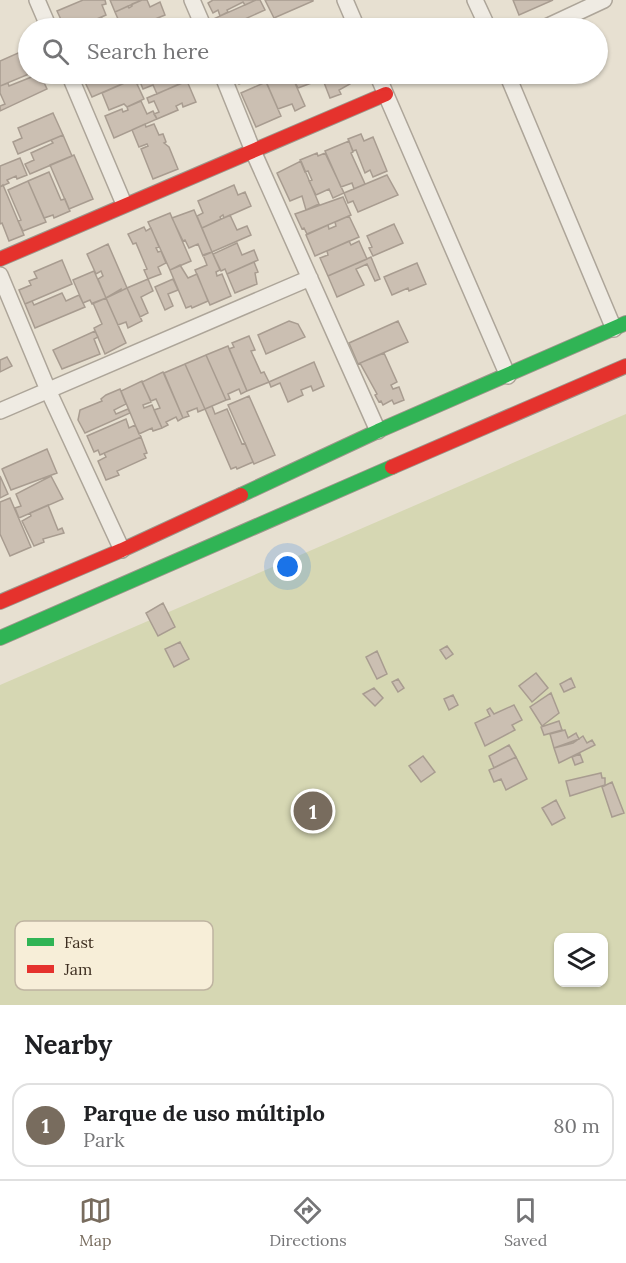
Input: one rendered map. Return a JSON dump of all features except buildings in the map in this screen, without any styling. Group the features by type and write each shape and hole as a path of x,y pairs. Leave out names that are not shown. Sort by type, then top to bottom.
{"street":[{"path":"37,0 45,18"},
{"path":"192,0 200,18"},
{"path":"345,0 353,18"},
{"path":"475,0 483,18"},
{"path":"565,18 604,0"},
{"path":"73,84 124,204"},
{"path":"226,84 253,151 378,431"},
{"path":"382,84 508,376"},
{"path":"0,602 122,550 378,431 620,326 511,84"},
{"path":"0,259 124,204 386,94"},
{"path":"0,275 48,390 122,550"},
{"path":"0,411 310,278"},
{"path":"0,638 626,366"}],"green space":[{"path":"626,414 626,1005 0,1005 0,685"}],"traffic: fast":[{"path":"241,495 378,431 626,323"},
{"path":"0,638 392,467"}],"traffic: jam":[{"path":"0,259 386,94"},
{"path":"392,467 626,366"},
{"path":"0,602 122,550 241,495"}],"place":[{"name":"Parque de uso múltiplo","path":"313,811"}]}
